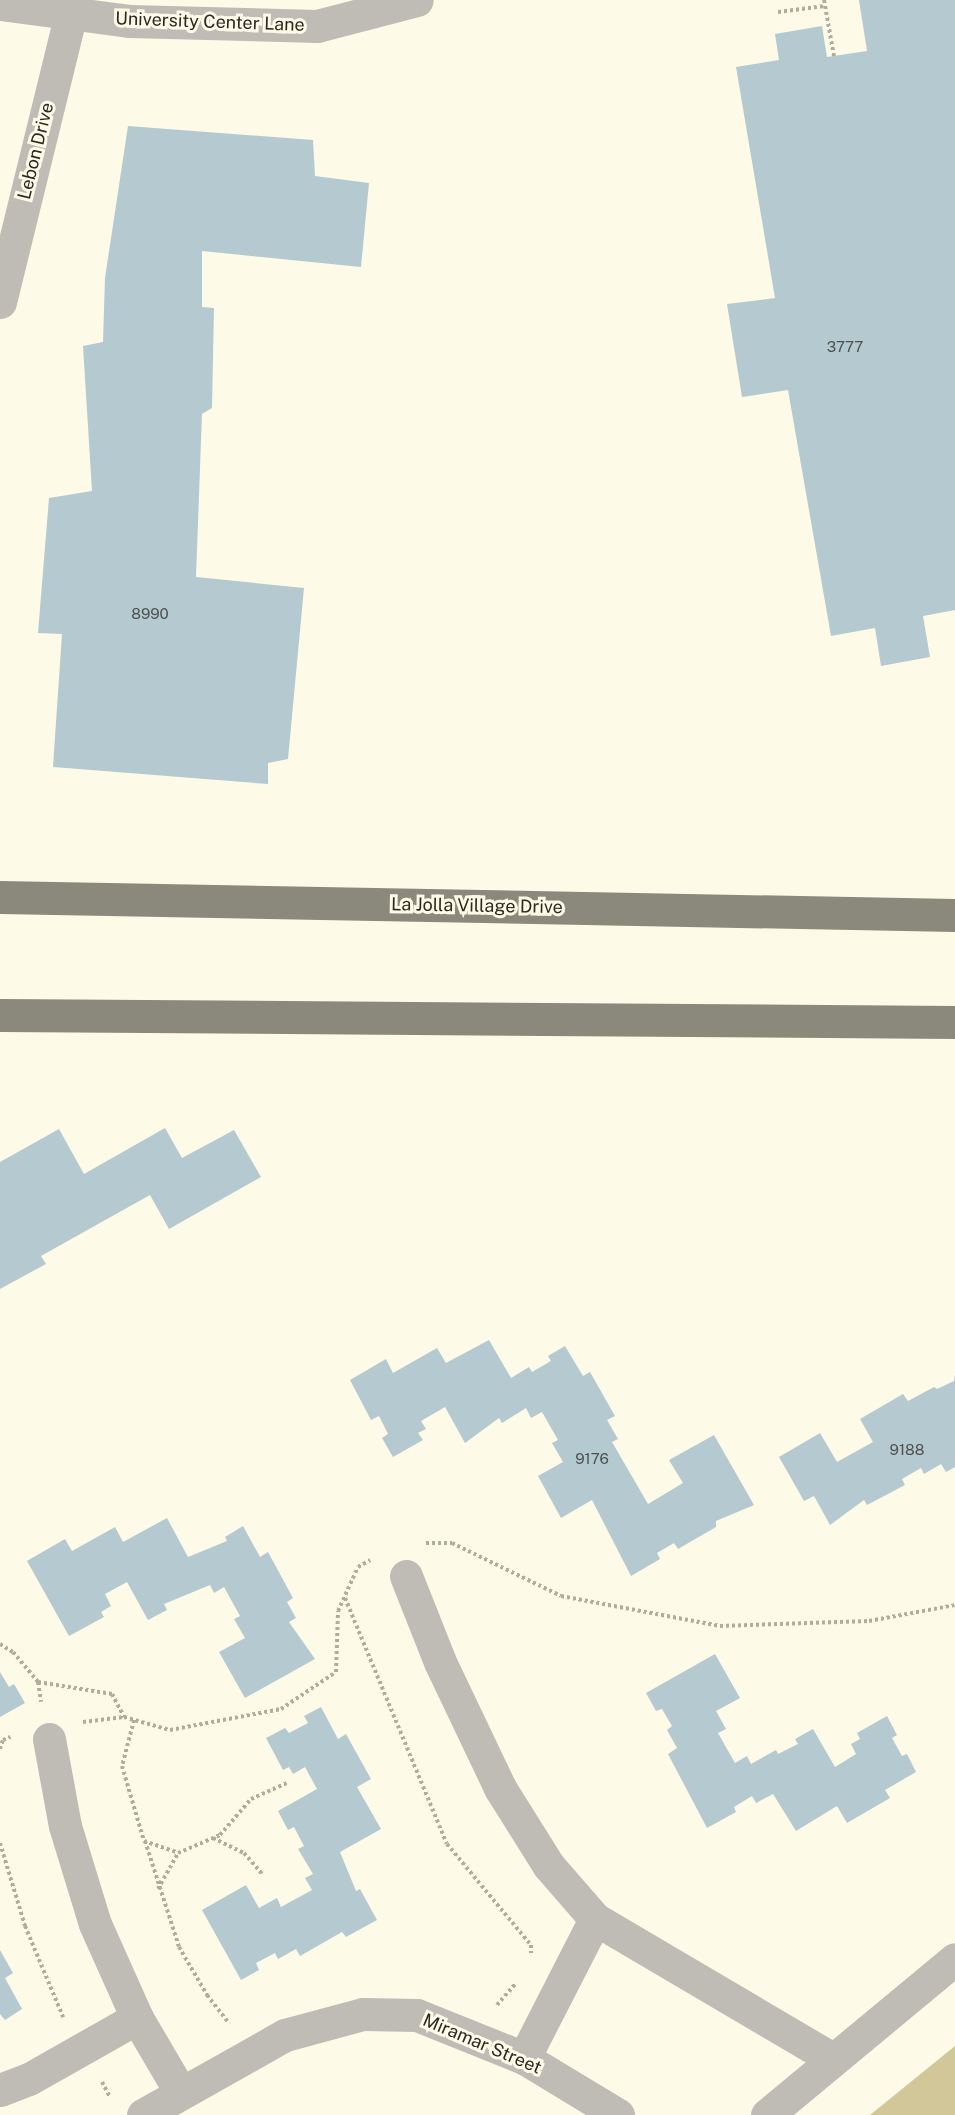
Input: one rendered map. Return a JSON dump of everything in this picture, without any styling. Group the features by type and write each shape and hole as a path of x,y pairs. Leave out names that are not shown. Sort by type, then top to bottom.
{"main road":[{"name":"La Jolla Village Drive","path":"0,897 955,915"},
{"path":"0,1016 955,1022"}],"street":[{"name":"University Center Lane","path":"0,4 73,7 129,21 317,26 417,0"},
{"name":"Lebon Drive","path":"0,302 73,7"},
{"path":"406,1576 440,1662 500,1788 549,1866 595,1919 670,1960 833,2059"},
{"path":"49,1739 65,1826 95,1924 137,2018 181,2093"},
{"path":"524,2058 595,1919"},
{"path":"766,2115 955,1959"},
{"name":"Miramar Street","path":"129,2110 181,2093 285,2035 363,2014 417,2015 524,2058 618,2115"},
{"path":"0,2090 29,2079 137,2018"}],"path":[{"path":"824,0 834,56"},
{"path":"778,12 825,6"},
{"path":"344,1597 428,1806 447,1844 531,1945 527,1963"},
{"path":"134,1720 122,1766 158,1889 179,1947 207,1995 232,2027"},
{"path":"158,1889 177,1853 212,1838 251,1799 289,1782"},
{"path":"212,1838 244,1854 262,1874"},
{"path":"144,1841 177,1853"},
{"path":"0,1843 25,1926 62,2016 82,2049 129,2110"},
{"path":"490,2012 518,1981"}],"shaded area":[{"path":"955,2046 955,2115 870,2115"}],"building":[{"path":"859,0 955,0 955,610 923,616 930,657 881,666 875,628 831,636 788,390 742,397 727,304 775,298 736,67 779,60 775,34 822,26 827,57 867,51"},
{"path":"128,126 313,140 315,176 369,183 361,267 202,251 202,307 214,308 212,408 202,414 196,577 304,588 288,759 268,763 268,784 53,767 62,634 38,633 49,498 92,491 83,346 103,342 105,278"},
{"path":"165,1128 182,1158 234,1130 261,1177 169,1229 150,1195 41,1256 46,1264 0,1289 0,1162 59,1129 84,1174"},
{"path":"489,1340 511,1378 529,1367 532,1372 551,1361 548,1356 565,1346 583,1376 590,1372 615,1416 607,1420 618,1439 612,1442 648,1504 683,1483 669,1460 714,1435 754,1505 716,1521 716,1527 678,1549 674,1543 657,1553 660,1559 631,1576 592,1500 561,1518 538,1476 563,1462 552,1443 558,1440 542,1412 531,1418 526,1408 502,1423 499,1418 465,1443 445,1407 421,1421 426,1429 418,1433 423,1440 393,1457 382,1438 388,1434 379,1416 371,1420 350,1380 386,1359 393,1373 437,1348 446,1363"},
{"path":"955,1374 955,1467 946,1472 941,1464 924,1474 921,1468 902,1479 905,1485 867,1505 864,1500 830,1525 814,1496 804,1501 779,1457 820,1433 837,1462 873,1442 860,1419 903,1394 908,1401 934,1387 937,1389 954,1381"},
{"path":"167,1518 188,1557 227,1541 225,1537 243,1526 260,1557 268,1552 293,1598 287,1602 296,1618 289,1622 315,1659 245,1698 219,1652 245,1638 234,1619 240,1616 224,1587 214,1593 210,1585 164,1604 167,1610 148,1620 127,1582 105,1594 111,1606 101,1612 104,1617 69,1636 27,1561 65,1539 72,1551 115,1527 123,1542"},
{"path":"715,1654 740,1698 716,1711 726,1729 718,1733 735,1763 747,1756 751,1764 776,1750 778,1754 798,1744 795,1739 813,1729 835,1767 856,1754 851,1744 860,1739 857,1733 887,1716 897,1735 892,1738 902,1756 907,1754 916,1772 885,1790 890,1798 847,1823 837,1806 796,1831 773,1794 756,1803 752,1796 734,1807 736,1812 707,1828 668,1754 677,1748 667,1730 672,1726 662,1709 656,1711 646,1693"},
{"path":"0,1672 9,1687 14,1684 25,1703 0,1717"},
{"path":"321,1707 338,1739 346,1734 371,1779 357,1787 381,1829 340,1852 356,1891 360,1889 377,1920 346,1937 342,1932 300,1956 296,1949 278,1959 275,1953 256,1963 259,1970 241,1980 202,1910 246,1885 259,1908 277,1898 281,1907 312,1890 305,1878 313,1874 298,1849 304,1846 294,1827 288,1830 278,1811 317,1789 305,1767 293,1774 289,1767 283,1770 266,1738 285,1728 289,1733 308,1723 304,1716"},
{"path":"0,1950 13,1973 5,1978 22,2009 5,2020 0,2014"}]}
